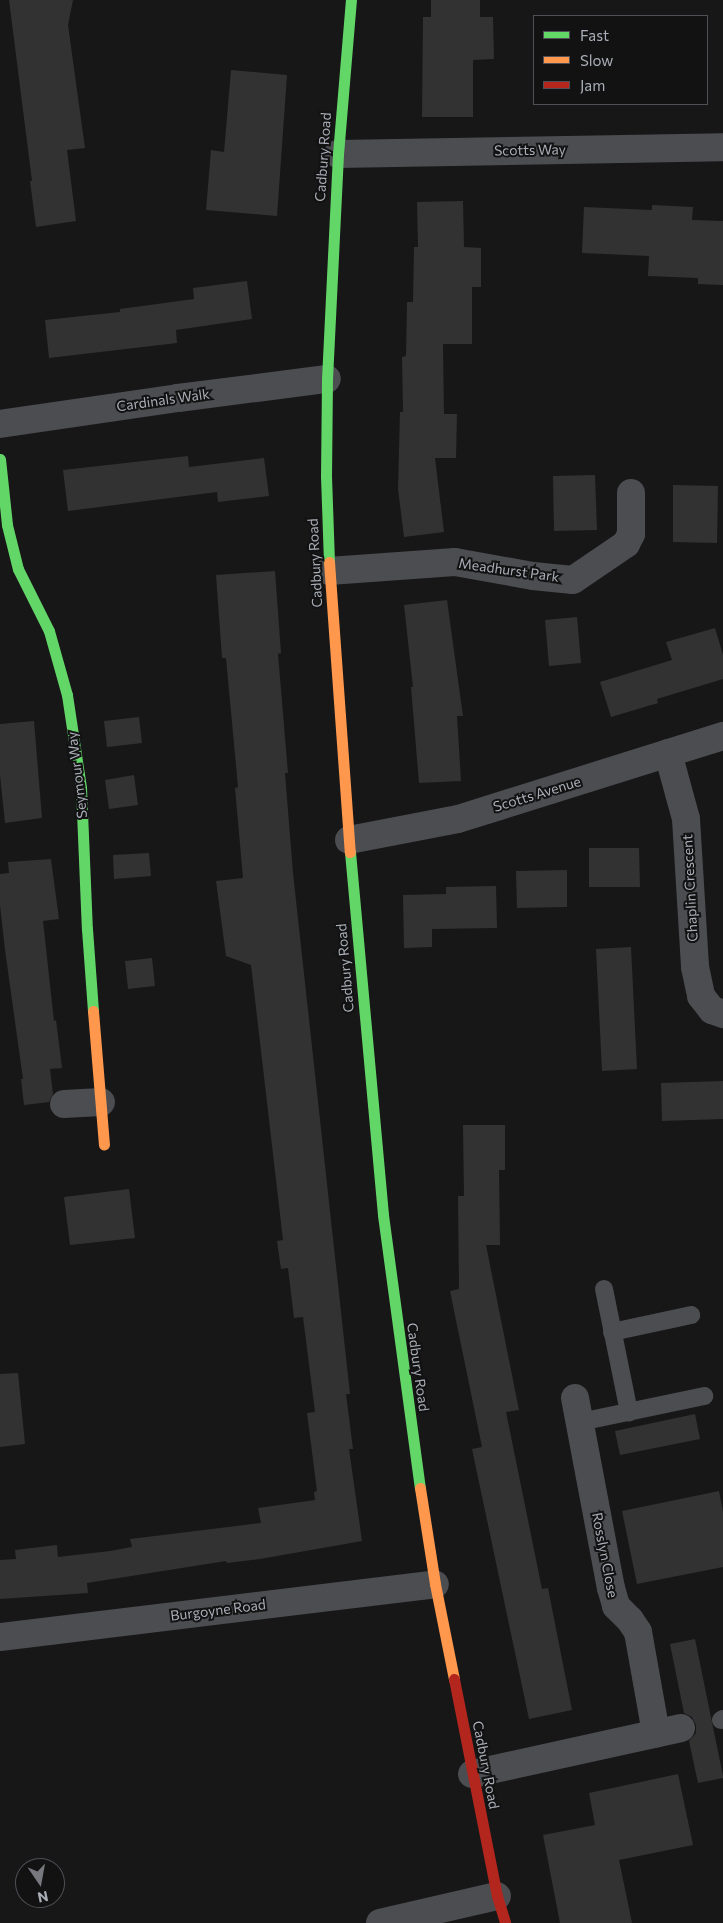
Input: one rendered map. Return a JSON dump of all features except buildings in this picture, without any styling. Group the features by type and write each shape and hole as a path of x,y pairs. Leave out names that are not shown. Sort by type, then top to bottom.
{"main road":[{"name":"Cadbury Road","path":"351,0 338,154 327,379 326,476 330,571 349,840 383,1215 407,1400 436,1584 496,1896 504,1923"},
{"name":"Seymour Way","path":"0,459 7,525 18,569 48,630 67,695 81,788 87,929 104,1145"}],"street":[{"name":"Scotts Way","path":"338,154 723,146"},
{"name":"Cardinals Walk","path":"0,424 327,379"},
{"name":"Meadhurst Park","path":"330,571 455,562 533,576 573,580 626,544 631,534 631,493"},
{"name":"Scotts Avenue","path":"349,840 458,819 723,736"},
{"name":"Chaplin Crescent","path":"668,753 686,819 695,967 701,996 712,1010 723,1014"},
{"path":"64,1104 101,1102"},
{"name":"Rosslyn Close","path":"472,1774 669,1730 638,1632 630,1620 616,1606 577,1410"},
{"name":"Burgoyne Road","path":"0,1637 436,1584"},
{"path":"380,1923 496,1896"}],"lane":[{"path":"604,1289 629,1412"},
{"path":"612,1332 692,1315"},
{"path":"577,1410 629,1412 704,1396"}],"traffic: fast":[{"path":"329,562 326,476 327,379 338,154 351,0"},
{"path":"0,459 7,525 18,569 49,631 67,695 81,788 87,929 93,1011"},
{"path":"350,852 383,1215 420,1488"}],"traffic: slow":[{"path":"329,562 350,852"},
{"path":"93,1011 104,1145"},
{"path":"420,1488 435,1584 454,1679"}],"traffic: jam":[{"path":"454,1679 497,1896 505,1923"}]}
